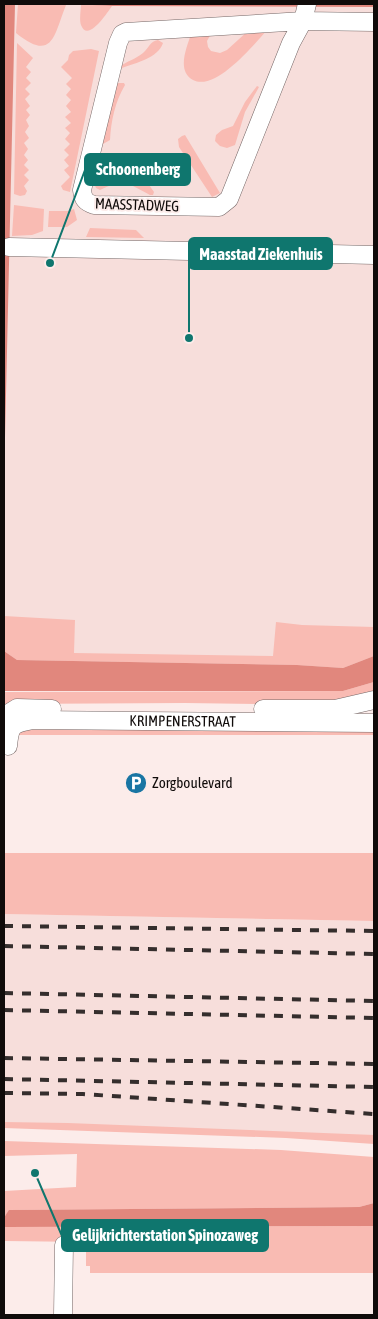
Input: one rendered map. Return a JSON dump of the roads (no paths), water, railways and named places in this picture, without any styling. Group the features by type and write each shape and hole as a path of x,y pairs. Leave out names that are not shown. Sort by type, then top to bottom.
{"street":[{"name":"MAASSTADWEG","path":"306,11 229,199 225,203 219,207 94,205 87,203 82,197 82,190 118,43 122,34 306,11"},
{"path":"306,11 374,22"},
{"path":"9,247 374,255"},
{"name":"KRIMPENERSTRAAT","path":"4,716 17,708 335,710 374,700"},
{"name":"KRIMPENERSTRAAT","path":"8,746 9,732 12,728 20,723 33,720 374,723"},
{"path":"63,1315 64,1245"}],"railway":[{"path":"4,926 374,931"},
{"path":"4,946 374,954"},
{"path":"4,993 374,1001"},
{"path":"4,1010 374,1018"},
{"path":"4,1058 374,1064"},
{"path":"4,1079 374,1087"},
{"path":"4,1093 83,1094 374,1114"}],"place":[{"name":"Schoonenberg","path":"50,263"},
{"name":"Maasstad Ziekenhuis","path":"189,338"},
{"name":"Zorgboulevard","path":"136,783"},
{"name":"Gelijkrichterstation Spinozaweg","path":"35,1173"}]}
